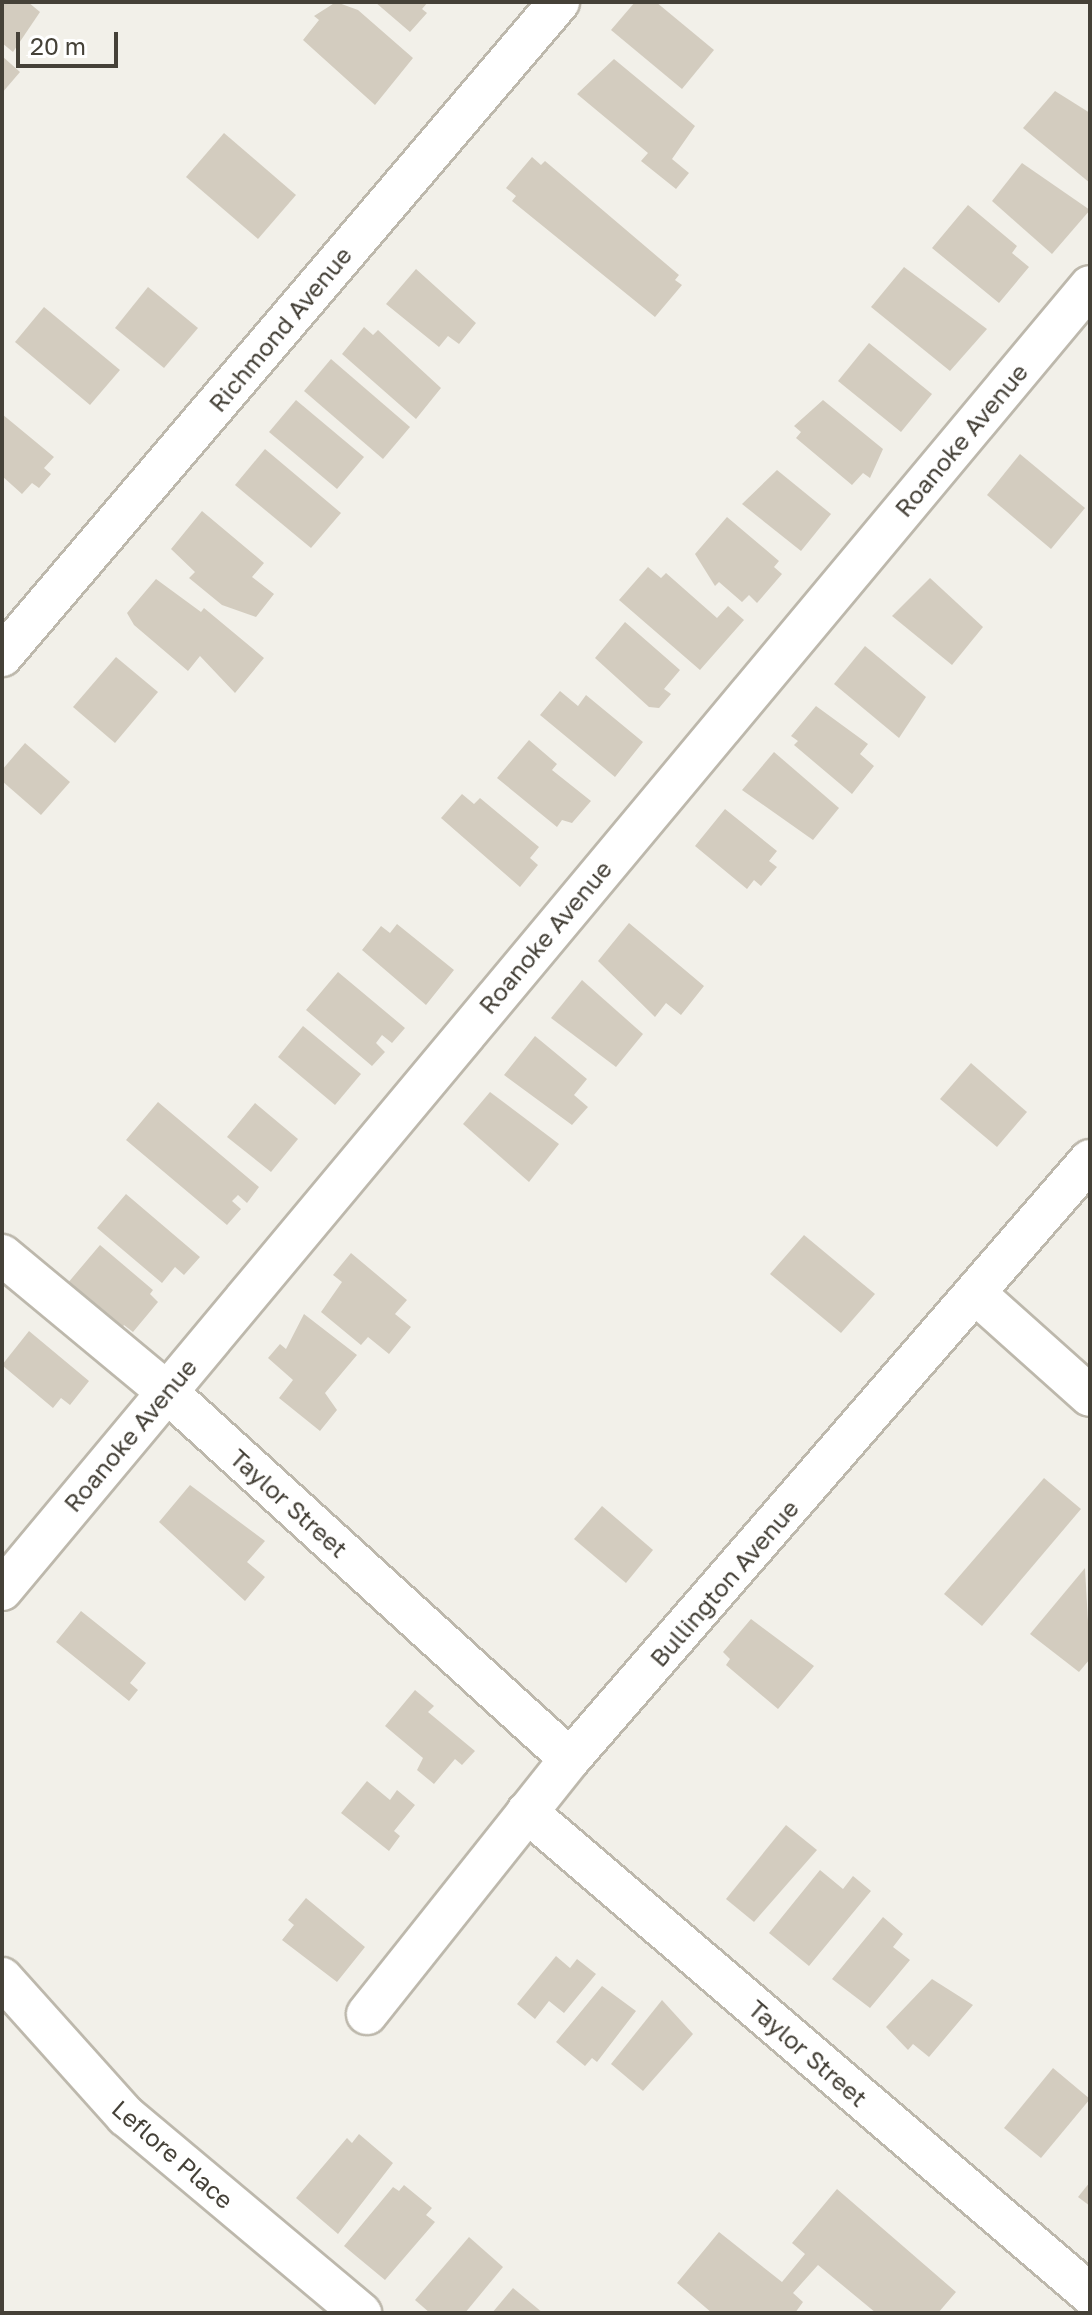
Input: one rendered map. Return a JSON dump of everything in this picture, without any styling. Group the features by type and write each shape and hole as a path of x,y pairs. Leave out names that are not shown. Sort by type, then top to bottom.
{"street":[{"name":"Richmond Avenue","path":"2,656 559,2"},
{"name":"Roanoke Avenue","path":"2,1590 1090,286"},
{"name":"Bullington Avenue","path":"367,2014 570,1759 1090,1160"},
{"name":"Taylor Street","path":"2,1255 166,1391 570,1759"},
{"path":"976,1294 1090,1396"},
{"name":"Taylor Street","path":"527,1812 1090,2294"},
{"name":"Leflore Place","path":"2,1978 126,2116 361,2313"}],"building":[{"path":"2,2 28,2 40,12 13,52 2,43"},
{"path":"336,2 358,10 413,58 375,105 303,40 319,20 314,16"},
{"path":"375,2 428,2 422,9 427,13 410,32"},
{"path":"635,2 656,2 714,50 682,89 611,30"},
{"path":"2,56 20,72 2,93"},
{"path":"614,59 695,126 672,159 689,173 676,189 641,161 648,153 577,94"},
{"path":"1055,91 1090,113 1090,183 1023,128"},
{"path":"224,133 296,195 258,239 186,177"},
{"path":"532,157 541,165 545,161 679,275 675,280 682,285 655,317 512,201 516,196 506,188"},
{"path":"1022,163 1090,210 1052,254 992,201"},
{"path":"968,205 1017,246 1012,253 1029,267 999,303 932,248"},
{"path":"904,267 987,329 950,371 871,307"},
{"path":"416,269 476,323 459,344 448,336 439,347 386,304"},
{"path":"148,287 198,328 164,368 115,328"},
{"path":"44,307 120,370 90,405 15,342"},
{"path":"364,327 373,335 378,330 441,388 416,419 342,354"},
{"path":"869,343 932,394 901,432 838,381"},
{"path":"331,359 410,427 383,459 304,391"},
{"path":"296,400 364,457 337,489 269,432"},
{"path":"823,400 883,449 870,478 863,473 852,485 796,438 801,432 794,426"},
{"path":"2,414 54,457 44,468 51,474 39,488 32,483 22,494 2,476"},
{"path":"265,449 341,513 311,548 235,485"},
{"path":"1020,454 1085,508 1051,549 987,495"},
{"path":"777,470 831,514 801,551 742,504"},
{"path":"202,511 264,563 252,577 274,594 256,617 222,605 189,578 195,572 171,549"},
{"path":"727,517 779,561 774,567 782,574 757,603 749,595 742,602 719,582 715,586 695,554"},
{"path":"648,567 661,578 666,573 717,618 728,606 744,620 700,670 619,600"},
{"path":"930,578 983,627 952,665 892,616"},
{"path":"156,579 201,612 204,608 264,658 235,693 200,656 188,671 134,625 127,613"},
{"path":"625,622 680,670 664,689 671,694 659,708 649,707 595,658"},
{"path":"865,646 926,697 899,738 834,684"},
{"path":"116,657 158,692 115,743 73,707"},
{"path":"560,691 578,706 586,695 643,742 615,777 540,715"},
{"path":"816,706 868,744 860,754 874,766 852,794 794,745 798,741 791,736"},
{"path":"529,740 557,764 552,770 591,801 572,823 562,820 557,827 497,778"},
{"path":"25,743 70,782 41,815 2,781 2,770"},
{"path":"774,752 839,808 813,840 742,790"},
{"path":"462,794 474,804 480,798 539,847 530,858 538,865 520,887 441,818"},
{"path":"725,809 777,851 769,861 777,867 761,886 754,880 747,889 695,846"},
{"path":"629,923 704,986 681,1015 666,1003 655,1017 598,961"},
{"path":"397,924 454,970 426,1005 362,950 381,926 390,933"},
{"path":"338,972 405,1028 392,1043 382,1035 376,1043 385,1052 372,1066 306,1010"},
{"path":"582,980 643,1034 616,1067 551,1018"},
{"path":"303,1026 361,1074 335,1105 278,1057"},
{"path":"535,1036 587,1079 574,1095 588,1107 572,1125 504,1075"},
{"path":"971,1063 1027,1112 997,1147 940,1099"},
{"path":"490,1092 559,1144 529,1182 463,1124"},
{"path":"158,1102 259,1187 247,1203 238,1195 232,1201 241,1209 227,1225 126,1140"},
{"path":"255,1103 298,1139 271,1172 227,1137"},
{"path":"126,1194 200,1257 184,1275 175,1267 162,1283 97,1228"},
{"path":"804,1235 875,1294 841,1333 770,1274"},
{"path":"100,1245 153,1290 150,1294 158,1302 133,1332 124,1325 121,1329 67,1284"},
{"path":"351,1253 407,1300 395,1314 411,1327 389,1354 368,1337 361,1345 321,1312 342,1282 333,1275"},
{"path":"304,1314 357,1355 325,1393 337,1410 320,1431 279,1398 293,1380 268,1358 280,1344 286,1349"},
{"path":"29,1331 89,1381 70,1405 61,1398 53,1408 2,1365"},
{"path":"1044,1478 1081,1509 982,1626 944,1594"},
{"path":"190,1485 265,1541 247,1562 265,1577 245,1601 159,1522"},
{"path":"602,1506 653,1550 626,1583 574,1539"},
{"path":"1085,1568 1090,1659 1079,1672 1030,1634"},
{"path":"81,1611 146,1663 130,1683 138,1690 129,1701 56,1642"},
{"path":"751,1619 814,1666 778,1709 726,1665 730,1659 723,1652"},
{"path":"415,1690 434,1706 428,1712 475,1751 462,1765 455,1759 434,1784 417,1770 423,1758 385,1726"},
{"path":"367,1781 390,1800 397,1790 415,1805 394,1831 400,1836 389,1851 341,1813"},
{"path":"786,1825 817,1850 754,1922 726,1899"},
{"path":"820,1870 843,1889 853,1876 871,1891 809,1966 769,1933"},
{"path":"306,1898 365,1947 337,1982 282,1940 294,1925 288,1920"},
{"path":"883,1917 903,1934 893,1947 910,1960 870,2008 832,1979"},
{"path":"556,1956 570,1968 577,1959 596,1974 564,2013 549,2001 535,2019 517,2004"},
{"path":"932,1979 973,2005 929,2057 913,2044 908,2050 886,2027"},
{"path":"602,1986 636,2011 597,2062 592,2058 585,2066 556,2042"},
{"path":"662,2000 693,2034 643,2091 611,2064"},
{"path":"1053,2068 1090,2099 1041,2158 1004,2128"},
{"path":"359,2134 393,2163 338,2234 296,2198 347,2138 352,2143"},
{"path":"1090,2182 1090,2206 1078,2197"},
{"path":"404,2185 432,2208 426,2215 435,2222 385,2280 344,2246 393,2187 399,2191"},
{"path":"837,2189 956,2292 938,2313 876,2313 818,2265 793,2293 803,2302 795,2313 712,2313 677,2283 719,2232 782,2282 805,2254 792,2243"},
{"path":"469,2237 503,2267 465,2313 430,2313 415,2300"},
{"path":"513,2288 543,2313 492,2313"}]}
